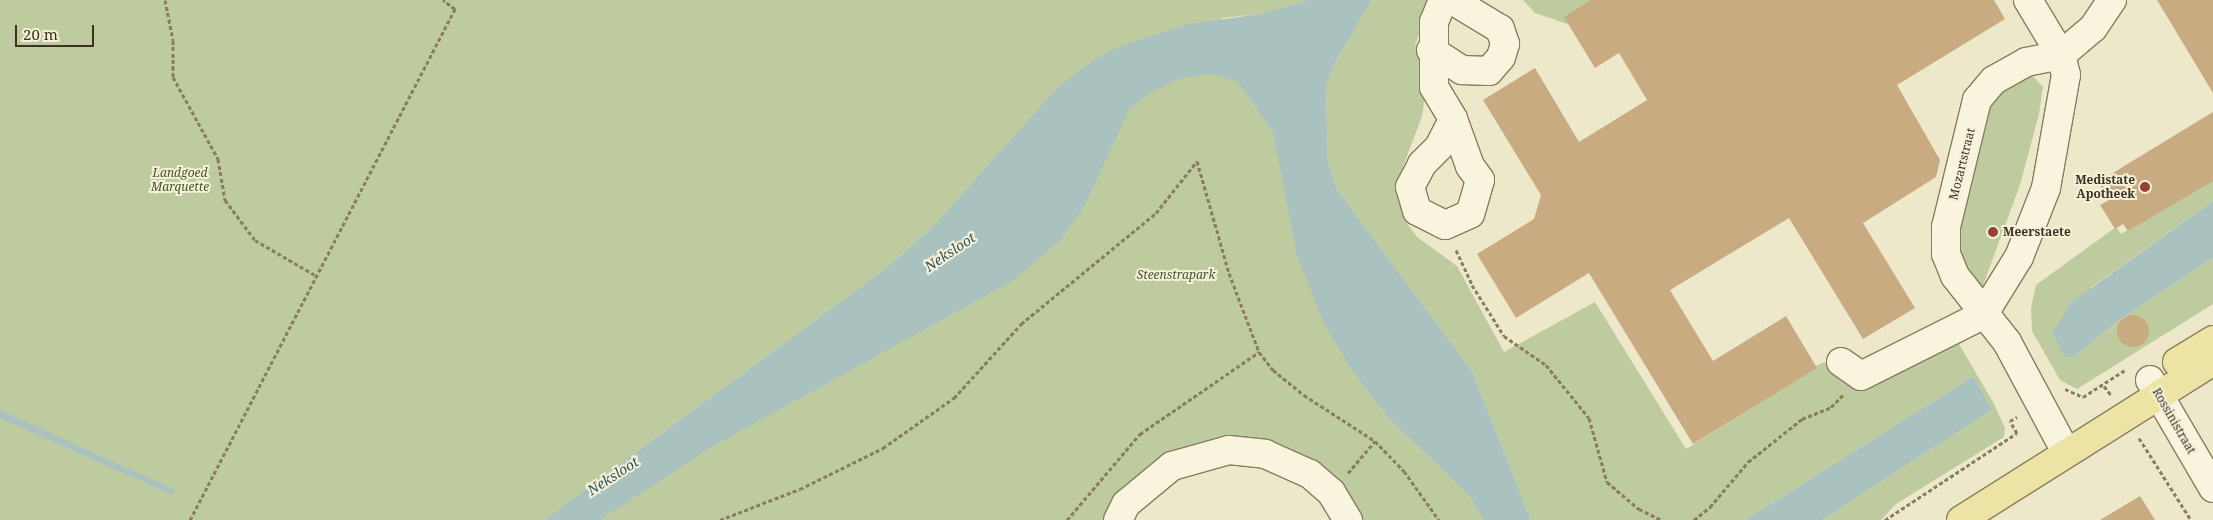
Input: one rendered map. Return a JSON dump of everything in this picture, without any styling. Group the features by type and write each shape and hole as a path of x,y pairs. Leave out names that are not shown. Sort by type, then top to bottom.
{"main road":[{"path":"2154,388 2213,340"},
{"path":"1961,520 2066,452 2115,402 2154,388 2213,361"}],"street":[{"path":"1443,0 1434,22 1431,50 1434,87 1453,119 1470,166 1480,180 1470,214 1445,225 1417,210 1410,187 1422,164 1440,147 1453,119"},
{"path":"1431,50 1462,70 1489,71 1501,58 1505,44 1500,29 1452,0"},
{"name":"Mozartstraat","path":"2066,452 2042,402 2007,342 1983,315 1955,276 1946,254 1946,227 1978,100 1994,80 2026,62 2061,55 2093,28 2112,0"},
{"path":"1851,369 1983,315 2020,257 2046,188 2066,75 2061,55 2033,4"},
{"name":"Rossinistraat","path":"2154,388 2213,488"},
{"path":"1118,520 1132,498 1172,466 1229,450 1265,454 1288,462 1331,492 1348,520"}],"path":[{"path":"165,0 173,40 173,77 218,159 225,200 255,240 315,275"},
{"path":"190,520 315,275 456,9 443,0"},
{"path":"720,520 800,489 883,448 954,398 1021,324 1156,213 1197,161 1229,273 1259,352 1273,370 1304,395 1375,441 1404,471 1439,520"},
{"path":"1445,225 1472,285 1504,336 1546,365 1589,418 1607,482 1639,509 1662,520"},
{"path":"1067,520 1140,434 1259,352"},
{"path":"1694,520 1710,508 1748,462 1802,419 1830,407 1851,369"},
{"path":"2115,402 2191,520"},
{"path":"1331,492 1375,441"}],"green space":[{"name":"Landgoed Marquette","path":"0,0 1308,0 1260,14 1222,18 934,226 885,269 544,520 0,520"},
{"path":"1372,0 1432,0 1415,45 1424,68 1426,90 1422,116 1400,175 1401,200 1406,222 1417,237 1457,266 1504,352 1595,302 1686,449 1808,373 1806,370 1825,362 1844,382 1857,387 1873,387 1953,342 1959,344 1993,402 2005,428 2004,437 1896,504 1881,520 1822,520 1992,410 1974,376 1745,520 1531,520 1472,371 1337,189 1328,162 1326,87 1335,63"},
{"path":"1523,0 1605,0 1567,24 1535,13"},
{"name":"Steenstrapark","path":"1287,52 1309,157 1506,520 1363,520 1346,491 1219,441 1110,520 569,520 985,245 1098,88"},
{"path":"2031,74 2043,87 2039,114 2020,185 1982,288 1972,282 1958,260 1956,224 1985,110 1996,95"},
{"path":"2213,178 2213,201 2090,288 2073,358 2115,323 2213,258 2213,304 2077,389 2060,380 2032,331 2031,308 2036,285 2116,227 2121,234"}],"water":[{"name":"Neksloot","path":"1308,0 1372,0 1335,63 1326,87 1328,162 1337,189 1472,371 1531,520 1484,520 1470,496 1388,417 1352,370 1324,324 1297,256 1273,132 1238,82 1212,74 1181,78 1146,95 1129,110 1085,205 1061,240 1014,280 708,449 600,520 544,520 885,269 934,226 1058,87 1094,60 1118,47 1188,24 1260,14"},
{"path":"2213,201 2213,258 2115,323 2073,358 2064,356 2053,333 2070,303"},
{"path":"1974,376 1992,410 1822,520 1745,520"},
{"path":"0,409 175,490 172,495 0,418"}],"building":[{"path":"1591,0 1994,0 2005,19 1897,85 1940,160 1936,177 1863,223 1915,308 1863,339 1789,218 1670,290 1713,361 1786,316 1817,368 1693,444 1589,273 1516,318 1477,254 1534,219 1541,195 1483,100 1535,68 1579,142 1647,100 1619,53 1595,68 1564,17"},
{"path":"2157,0 2213,0 2213,93"},
{"path":"2213,112 2213,181 2128,231 2123,224 2115,229 2100,205 2109,200 2098,182"},
{"path":"2133,315 2139,316 2144,320 2148,325 2148,337 2144,342 2139,346 2133,347 2127,346 2122,342 2118,337 2117,331 2118,325 2122,320 2127,316"},
{"path":"2140,496 2155,520 2100,520"}],"place":[{"name":"Medistate Apotheek","path":"2145,187"},
{"name":"Meerstaete","path":"1993,232"}]}
